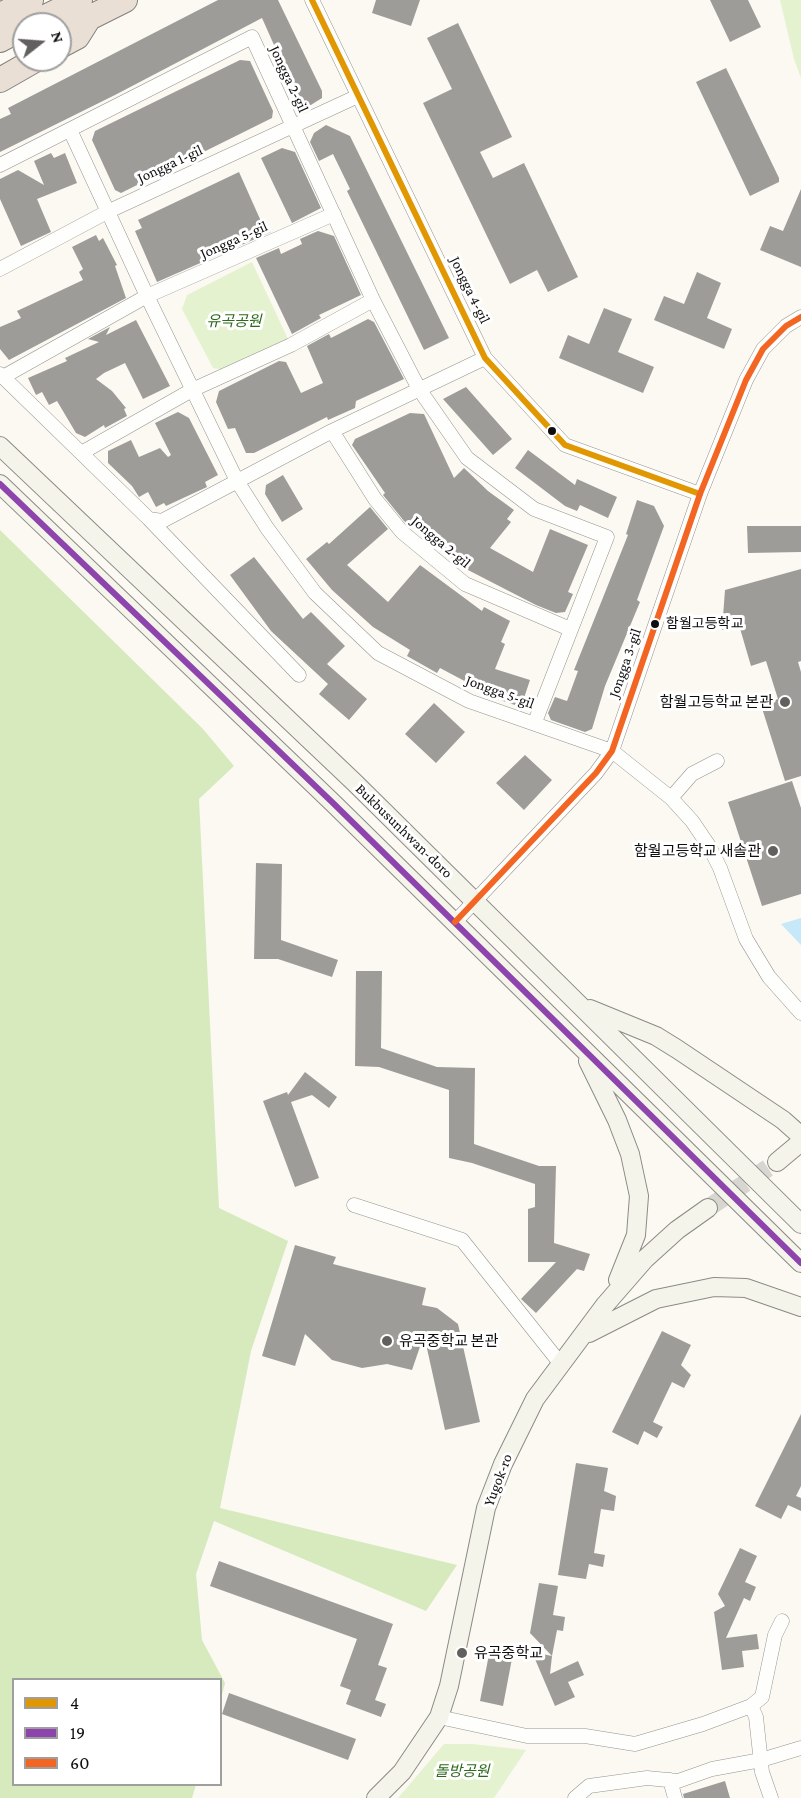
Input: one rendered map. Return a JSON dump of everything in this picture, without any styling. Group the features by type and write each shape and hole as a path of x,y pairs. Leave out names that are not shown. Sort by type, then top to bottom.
{"highway":[{"path":"69,12 125,0"},
{"path":"72,39 76,37 85,9"},
{"path":"0,80 14,72"}],"main road":[{"name":"Bukbusunhwan-doro","path":"0,446 475,901 801,1224"},
{"name":"Bukbusunhwan-doro","path":"0,484 91,569 454,922 801,1263"},
{"path":"581,1005 656,1036 783,1120 801,1136"},
{"path":"576,1041 617,1120 630,1154 639,1196 636,1235 630,1256 605,1305"},
{"path":"777,1162 801,1142"},
{"name":"Yugok-ro","path":"376,1798 402,1772 439,1717 449,1686 486,1508 518,1432 535,1399 560,1362 645,1259 677,1230 708,1208"},
{"path":"580,1339 617,1317 656,1299 714,1287 746,1288 801,1307"}],"street":[{"name":"Jongga 4-gil","path":"312,0 485,358 565,445 590,456 700,494"},
{"name":"Jongga 2-gil","path":"0,165 252,37 373,300 419,389 467,458 534,509 607,537 570,629 465,584 402,532 375,499 332,431"},
{"name":"Jongga 1-gil","path":"0,269 107,212 358,96"},
{"name":"Jongga 5-gil","path":"70,130 107,212 237,481 315,593 378,653 469,701 535,722 612,751 671,798 692,821 709,846 720,868 746,939 769,977 801,1013"},
{"name":"Jongga 5-gil","path":"2,375 147,296 334,214"},
{"path":"83,452 192,390 291,345 373,300"},
{"name":"Jongga 3-gil","path":"454,922 596,773 612,751 700,494 746,380 763,349 786,326 801,317"},
{"path":"149,519 162,521 332,431 485,358"},
{"path":"2,375 83,452 299,675"},
{"path":"535,722 570,629"},
{"path":"671,798 692,774 717,761"},
{"path":"354,1205 462,1240 560,1362"},
{"path":"439,1717 527,1736 585,1736 635,1743 703,1724 751,1706 762,1697 775,1635 782,1621"},
{"path":"751,1706 756,1718 761,1760 771,1798"},
{"path":"575,1798 590,1786 647,1778 678,1781 711,1769 761,1760 801,1748"},
{"path":"670,1780 675,1798"}],"green space":[{"path":"780,0 801,0 801,78 794,59"},
{"name":"유곡공원","path":"252,262 288,339 226,370 213,368 182,309 187,295"},
{"path":"0,530 203,729 234,766 199,799 219,1208 288,1241 251,1351 220,1508 457,1565 426,1611 214,1521 196,1574 202,1640 225,1683 222,1695 222,1678 12,1678 12,1786 196,1786 192,1798 0,1798"},
{"name":"돌방공원","path":"444,1744 472,1744 526,1750 494,1798 398,1798"}],"water":[{"path":"801,918 801,945 781,924"}],"building":[{"path":"218,0 278,0 322,91 322,98 306,108 298,108 290,93 294,90 262,18 0,152 0,119 11,114 8,108"},
{"path":"376,0 420,0 411,26 372,13"},
{"path":"710,0 748,0 761,27 730,42"},
{"path":"458,23 512,137 480,152 493,178 524,163 578,277 548,292 537,270 510,284 423,103 452,89 427,38"},
{"path":"240,60 250,61 273,111 272,118 121,193 115,190 92,140 95,131"},
{"path":"726,68 779,178 779,182 750,196 696,82"},
{"path":"326,125 350,136 449,338 424,350 347,191 350,189 333,154 319,161 310,142 314,133"},
{"path":"282,148 295,152 321,208 292,223 261,158"},
{"path":"51,153 54,158 65,153 77,183 37,199 51,232 21,246 0,199 0,179 18,170 44,185 34,161"},
{"path":"239,172 264,228 268,226 271,232 157,282 135,231 142,228 138,220"},
{"path":"801,189 801,267 760,250 770,226 783,231"},
{"path":"318,231 334,236 361,295 319,315 321,318 292,334 256,258 279,248 281,254 302,244 300,239"},
{"path":"96,235 99,241 103,238 117,265 115,266 126,298 9,360 0,349 0,327 21,318 17,311 83,280 79,272 83,269 72,247"},
{"path":"697,272 721,283 707,318 732,329 724,349 654,320 664,296 684,304"},
{"path":"604,308 632,319 618,352 654,367 643,393 559,358 568,335 589,344"},
{"path":"368,319 374,322 404,379 356,401 355,408 328,420 327,417 254,453 246,453 235,428 228,429 216,402 219,391 279,361 286,362 301,393 323,383 307,346 329,334 331,338"},
{"path":"136,320 170,386 143,399 125,363 104,373 96,379 112,391 126,408 124,409 127,416 105,428 104,425 85,437 76,433 57,401 49,405 42,392 36,395 28,378 67,361 65,358 99,342 88,339 110,327 106,335"},
{"path":"466,387 512,439 493,455 443,399"},
{"path":"178,412 189,418 218,475 205,482 207,487 166,506 164,503 156,507 148,492 139,497 132,486 108,463 108,451 131,440 139,457 160,448 168,457 171,455 155,423"},
{"path":"410,413 424,414 454,478 464,468 488,491 514,510 507,519 511,522 490,548 533,572 550,529 588,545 568,592 573,594 565,612 556,613 536,605 468,570 404,521 383,495 385,493 352,445 355,439"},
{"path":"528,450 575,485 577,479 617,497 608,518 580,505 577,511 565,506 515,468"},
{"path":"283,475 303,509 282,522 265,494 266,485"},
{"path":"637,500 654,506 664,526 637,600 640,602 605,686 592,729 585,732 551,720 548,713 555,697 567,701 578,671 574,670 628,535 626,534"},
{"path":"370,507 388,529 347,565 388,602 420,565 482,611 484,607 510,621 501,642 505,644 495,669 530,680 521,707 488,696 489,694 440,668 437,673 407,656 410,650 373,627 332,590 306,559 327,542 329,544"},
{"path":"747,526 801,526 801,552 748,553"},
{"path":"254,557 303,619 311,612 345,646 327,664 367,699 349,720 319,694 328,684 271,631 230,575"},
{"path":"801,569 801,661 798,662 801,672 801,776 785,781 761,705 778,699 766,661 751,666 739,625 722,630 725,590"},
{"path":"434,703 465,732 436,763 405,734"},
{"path":"525,755 552,780 524,810 496,783"},
{"name":"함월고등학교 새솔관","path":"792,781 801,808 801,894 762,906 728,802"},
{"path":"256,863 282,864 281,940 338,960 332,977 278,959 254,959"},
{"path":"356,971 382,971 381,1048 437,1067 475,1068 474,1144 539,1166 556,1166 554,1243 590,1254 584,1271 577,1269 536,1313 521,1299 556,1262 528,1262 528,1209 535,1207 535,1184 472,1163 449,1158 449,1090 379,1067 355,1066"},
{"path":"305,1072 337,1097 329,1108 312,1095 291,1102 319,1178 295,1187 263,1101 287,1092 288,1095"},
{"name":"유곡중학교 본관","path":"295,1245 336,1257 333,1264 426,1288 422,1305 437,1308 458,1324 480,1422 445,1430 424,1335 412,1370 387,1364 362,1368 332,1360 305,1334 295,1366 262,1356"},
{"path":"662,1331 691,1345 681,1365 691,1375 684,1388 672,1382 653,1422 663,1427 657,1438 644,1431 638,1445 612,1432"},
{"path":"801,1414 801,1486 796,1496 801,1498 801,1511 788,1505 781,1519 755,1506"},
{"path":"576,1463 608,1468 604,1491 616,1496 614,1511 601,1509 594,1553 605,1555 603,1567 589,1564 586,1579 558,1575"},
{"path":"740,1548 757,1556 745,1582 756,1587 750,1601 744,1598 726,1638 757,1634 759,1649 742,1651 744,1667 722,1670 714,1612 725,1606 718,1594"},
{"path":"219,1561 393,1624 378,1665 387,1668 375,1700 386,1704 381,1717 346,1704 351,1690 340,1686 357,1639 210,1586"},
{"path":"539,1583 558,1586 553,1615 565,1617 563,1631 557,1630 552,1656 530,1633"},
{"path":"491,1644 514,1648 503,1706 480,1701"},
{"path":"532,1652 552,1656 550,1674 578,1661 584,1675 568,1682 575,1697 555,1706"},
{"path":"229,1693 356,1739 348,1760 222,1714"},
{"path":"725,1781 730,1798 684,1798 683,1794"}],"tunnel":[{"path":"708,1208 777,1162"}],"transit line":[{"name":"4","path":"312,0 485,358 565,445 700,494"},
{"name":"60","path":"455,922 596,773 612,751 700,494 746,380 763,349 786,326 801,317"},
{"name":"19","path":"0,484 333,803 801,1263"}],"place":[{"name":"함월고등학교","path":"655,624"},
{"name":"함월고등학교 본관","path":"785,702"},
{"name":"함월고등학교 새솔관","path":"773,851"},
{"name":"유곡중학교 본관","path":"387,1341"},
{"name":"유곡중학교","path":"462,1653"}]}
